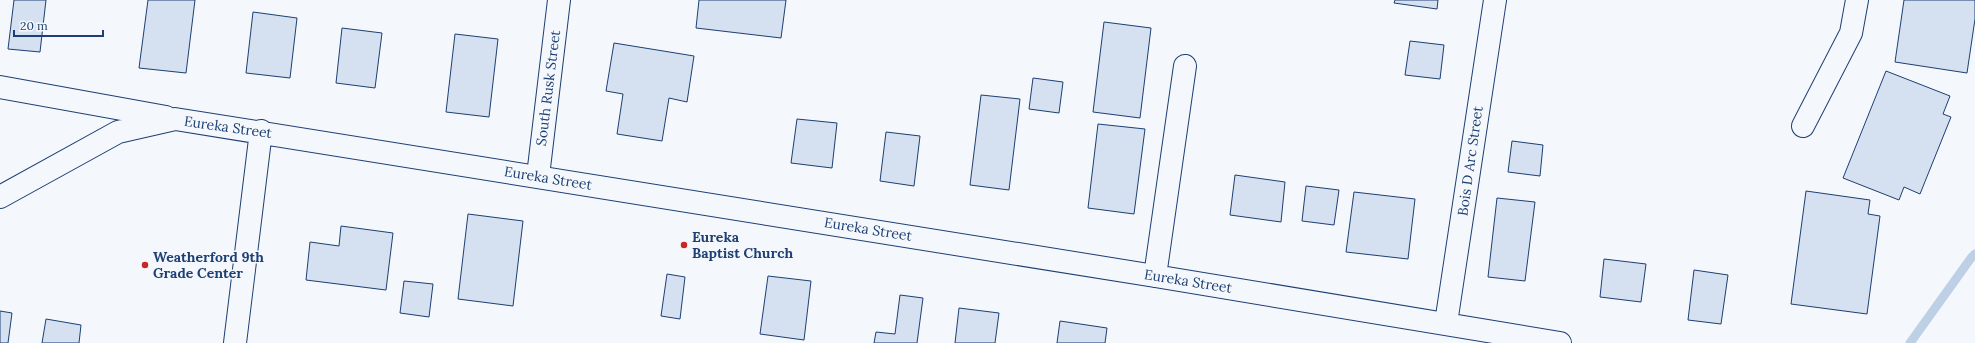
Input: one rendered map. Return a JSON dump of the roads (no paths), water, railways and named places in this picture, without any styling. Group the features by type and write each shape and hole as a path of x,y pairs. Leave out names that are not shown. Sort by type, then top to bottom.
{"street":[{"name":"South Rusk Street","path":"538,176 559,0"},
{"name":"Bois D Arc Street","path":"1446,323 1495,0"},
{"path":"1803,126 1851,33 1857,0"},
{"path":"1155,276 1185,66"},
{"name":"Eureka Street","path":"0,87 175,119 261,131 1446,323 1560,343"},
{"name":"Eureka Street","path":"0,197 118,132 175,119"},
{"path":"234,343 261,131"}],"waterway":[{"path":"1910,343 1975,254"}],"place":[{"name":"Eureka Baptist Church","path":"684,245"},
{"name":"Weatherford 9th Grade Center","path":"145,265"}]}
